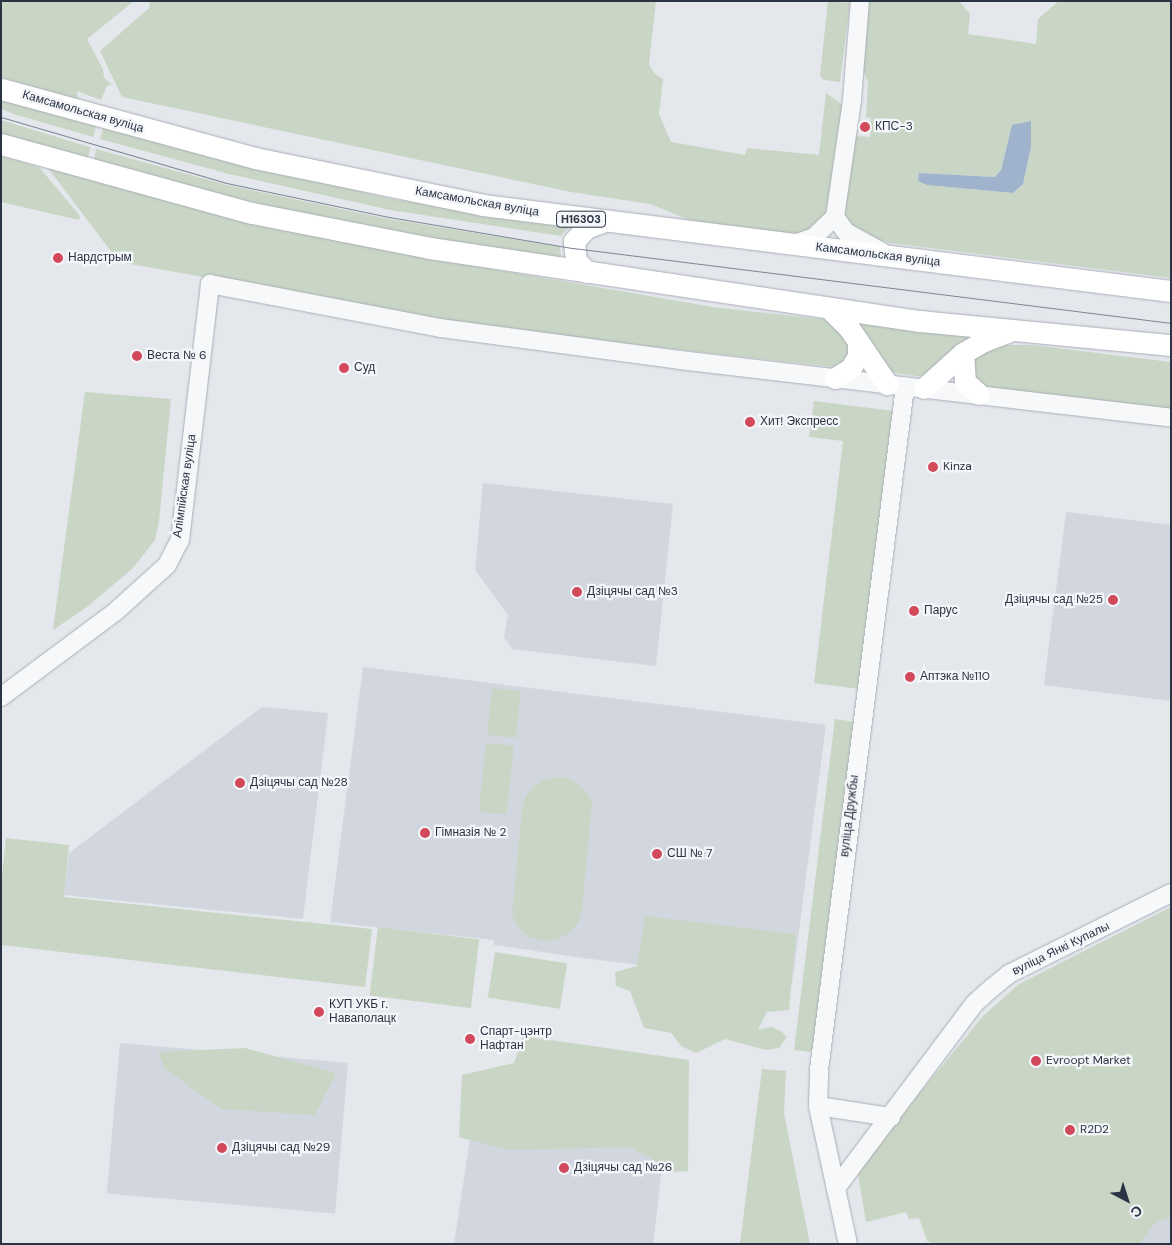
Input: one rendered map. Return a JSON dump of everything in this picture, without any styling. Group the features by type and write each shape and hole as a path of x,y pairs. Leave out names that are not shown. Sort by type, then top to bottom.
{"main road":[{"name":"Камсамольская вуліца","path":"1,89 255,158 483,205 602,222 1171,291"},
{"path":"1,144 252,213 430,248 830,308 1015,330 1171,345"},
{"path":"587,272 576,261 574,242 586,228 602,222"},
{"path":"830,308 858,341 905,386 984,341 1015,330"},
{"path":"834,378 850,369 858,356 858,341"},
{"path":"963,354 965,382 980,394"}],"street":[{"path":"791,245 814,237 835,217 852,100 860,1"},
{"path":"835,217 852,236 890,256"},
{"name":"Алімпійская вуліца","path":"1,697 115,612 167,564 180,540 210,284 441,328 834,378"},
{"path":"834,378 1171,418"},
{"name":"вуліца Дружбы","path":"848,1244 818,1106 820,1057 905,386"},
{"name":"вуліца Янкі Купалы","path":"836,1188 975,1003 1009,974 1171,893"},
{"path":"818,1106 891,1117"}],"shaded area":[{"name":"Дзіцячы сад №3","path":"483,483 673,504 656,666 512,649 504,637 508,615 475,570"},
{"name":"Дзіцячы сад №25","path":"1066,512 1171,525 1171,701 1044,685"},
{"name":"СШ № 7","path":"363,667 826,725 792,984 494,945 494,940 330,922"},
{"name":"Дзіцячы сад №28","path":"262,707 328,713 303,919 64,895 69,853"},
{"name":"Дзіцячы сад №29","path":"120,1043 348,1063 335,1213 107,1193"},
{"name":"Дзіцячы сад №26","path":"480,1073 671,1092 653,1244 454,1244"},
{"path":"1171,1181 1171,1244 1123,1244"}],"green space":[{"path":"1,1 134,1 87,39 103,69 104,78 112,84 107,86 101,100 77,91 78,98 70,97 1,77"},
{"path":"150,1 656,1 649,64 654,73 663,79 659,114 671,142 745,155 747,148 819,155 826,93 844,106 832,194 824,223 809,232 792,234 692,221 650,204 571,192 122,97 100,51 149,8"},
{"path":"828,1 850,3 840,82 824,80 820,76"},
{"path":"868,1 959,1 970,14 968,34 1036,44 1038,19 1059,1 1171,1 1171,278 890,243 855,232 843,224 854,136 870,137 871,118 866,117 868,81 861,66","holes":["1012,125 1031,147 1023,184 1013,193 927,185 918,181 919,173 995,177 1001,170"]},
{"path":"1,99 96,126 93,137 1,109"},
{"path":"1,120 91,147 87,161 1,135"},
{"path":"103,128 391,199 571,224 561,236 390,210 229,174 100,139"},
{"path":"96,149 227,185 389,219 560,247 561,258 387,231 224,196 94,161"},
{"path":"1,156 39,167 80,216 79,220 1,202"},
{"path":"48,168 268,226 422,257 713,307 829,320 840,327 849,345 849,353 845,361 834,367 504,330 119,262"},
{"path":"852,320 978,334 925,377 887,372"},
{"path":"1004,345 1032,345 1171,362 1171,410 983,387 975,382 972,361 978,354"},
{"path":"85,392 171,399 159,521 155,540 133,568 87,607 53,630"},
{"path":"814,401 894,411 859,689 814,683 843,441 809,437"},
{"path":"492,688 521,691 516,738 487,735"},
{"path":"835,719 855,722 813,1051 810,1052 794,1050"},
{"path":"486,743 514,746 507,815 479,812"},
{"path":"562,777 575,782 586,791 592,803 582,910 578,923 569,933 556,940 542,941 529,937 518,927 512,915 522,808 526,796 535,785 548,779"},
{"path":"6,838 69,845 64,897 372,929 365,987 1,945 1,884"},
{"path":"1171,907 1171,1217 1155,1223 1140,1244 934,1244 927,1241 919,1218 909,1219 906,1212 866,1222 857,1169 984,1015 1019,984"},
{"path":"645,916 796,934 789,1010 767,1012 758,1030 771,1027 781,1031 787,1037 779,1048 766,1050 725,1039 696,1053 681,1046 671,1033 644,1028 630,991 616,986 615,972 637,966"},
{"path":"378,927 479,939 471,1008 370,995"},
{"path":"495,952 567,963 560,1009 488,997"},
{"path":"523,1036 689,1060 688,1171 675,1172 630,1147 510,1150 459,1137 462,1075 514,1063"},
{"path":"245,1048 336,1073 315,1115 221,1109 165,1069 158,1052"},
{"path":"762,1069 786,1071 784,1113 810,1244 740,1244"}],"water":[{"path":"1031,121 1031,147 1023,184 1013,193 927,185 918,181 919,173 995,177 1001,170 1012,125"}],"tram line":[{"path":"1,117 227,183 389,217 573,248 1171,323"}],"place":[{"name":"КПС-3","path":"865,127"},
{"name":"Нардстрым","path":"58,258"},
{"name":"Веста № 6","path":"137,356"},
{"name":"Суд","path":"344,368"},
{"name":"Хит! Экспресс","path":"750,422"},
{"name":"Kinza","path":"933,467"},
{"name":"Дзіцячы сад №3","path":"577,592"},
{"name":"Дзіцячы сад №25","path":"1113,600"},
{"name":"Парус","path":"914,611"},
{"name":"Аптэка №110","path":"910,677"},
{"name":"Дзіцячы сад №28","path":"240,783"},
{"name":"Гімназія № 2","path":"425,833"},
{"name":"СШ № 7","path":"657,854"},
{"name":"КУП УКБ г. Наваполацк","path":"319,1012"},
{"name":"Спарт-цэнтр Нафтан","path":"470,1039"},
{"name":"Evroopt Market","path":"1036,1061"},
{"name":"R2D2","path":"1070,1130"},
{"name":"Дзіцячы сад №29","path":"222,1148"},
{"name":"Дзіцячы сад №26","path":"564,1168"}]}
